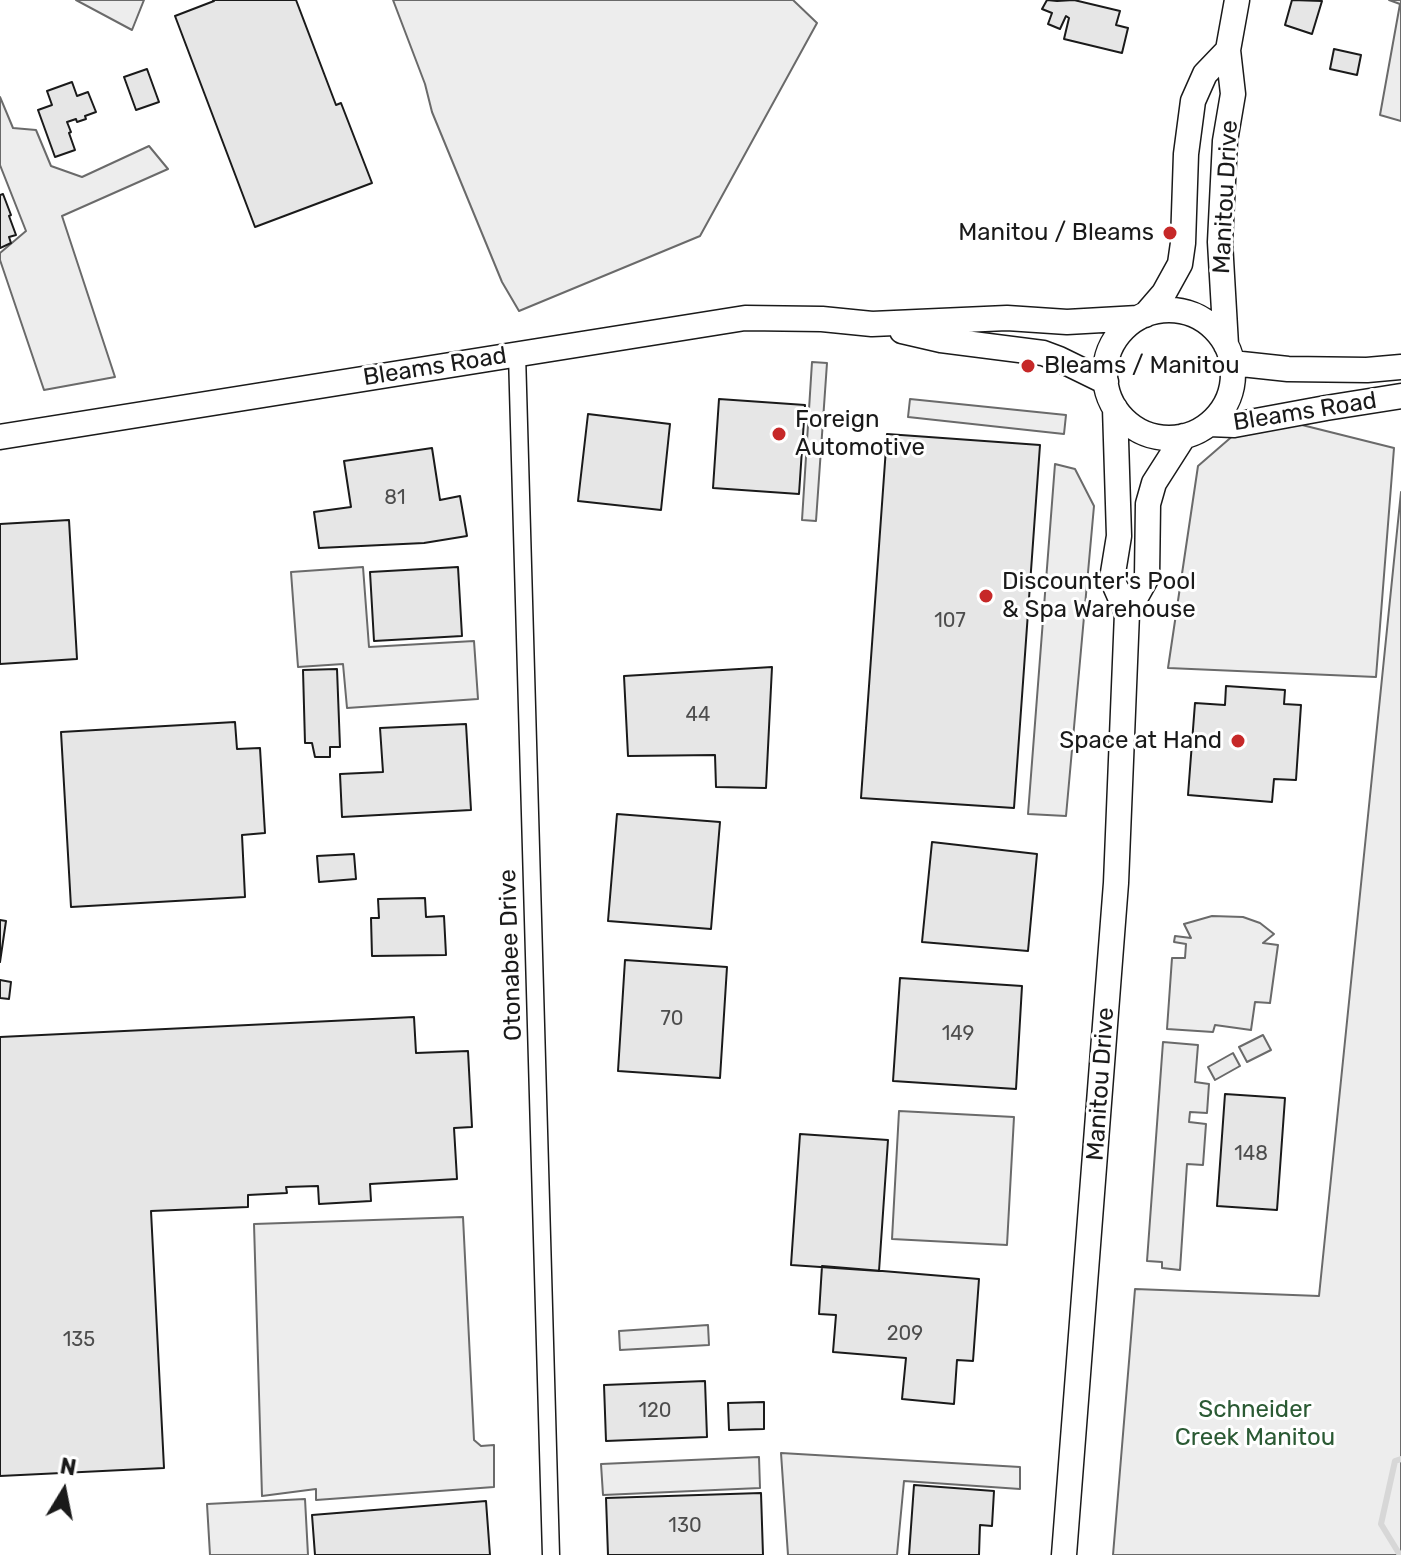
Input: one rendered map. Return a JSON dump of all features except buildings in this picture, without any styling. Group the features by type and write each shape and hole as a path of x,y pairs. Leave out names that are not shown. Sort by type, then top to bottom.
{"main road":[{"name":"Manitou Drive","path":"1229,354 1220,242 1225,141 1233,94 1228,50 1237,0"},
{"name":"Manitou Drive","path":"1141,317 1164,293 1180,264 1186,154 1193,101 1205,74 1228,50"},
{"path":"1168,310 1191,314 1212,326 1229,354 1232,386 1229,396 1218,416 1209,424 1184,436 1151,435 1131,425 1115,408 1106,382 1108,357 1119,334 1141,317 1168,310"},
{"name":"Bleams Road","path":"872,324 1007,318 1067,322 1141,317"},
{"name":"Bleams Road","path":"0,437 745,318 822,319 872,324 941,340 1043,353 1106,382"},
{"name":"Bleams Road","path":"1229,354 1288,369 1401,367"},
{"name":"Bleams Road","path":"1209,424 1234,425 1401,396"},
{"name":"Manitou Drive","path":"1064,1555 1116,883 1127,613 1112,579 1119,536 1115,408"},
{"name":"Manitou Drive","path":"1127,613 1147,577 1148,504 1154,483 1184,436"}],"street":[{"name":"Otonabee Drive","path":"517,354 551,1555"}],"shaded area":[{"path":"76,0 144,0 132,30"},
{"path":"393,0 793,0 817,23 700,236 519,311 502,282 432,112 425,84"},
{"path":"1389,0 1401,0 1401,121 1380,115 1400,4"},
{"path":"0,97 13,128 36,130 51,166 82,177 149,146 168,169 62,216 115,377 44,390 0,260 0,253 26,231 0,165"},
{"path":"812,362 827,363 816,521 802,520"},
{"path":"910,399 1066,415 1064,434 908,417"},
{"path":"1258,414 1394,448 1376,677 1168,668 1198,466"},
{"path":"1055,464 1075,469 1094,506 1066,816 1028,814"},
{"name":"Schneider Creek Manitou","path":"1401,492 1401,1555 1113,1555 1135,1289 1319,1296"},
{"path":"363,567 369,647 474,641 478,699 347,708 343,664 298,667 291,572"},
{"path":"1212,916 1243,917 1260,923 1274,934 1263,943 1278,945 1270,1003 1255,1002 1251,1030 1215,1025 1213,1032 1167,1029 1172,958 1185,958 1186,944 1174,942 1175,936 1191,938 1184,924"},
{"path":"1263,1035 1271,1050 1247,1062 1239,1047"},
{"path":"1163,1042 1198,1045 1195,1082 1209,1084 1207,1113 1190,1112 1189,1122 1206,1124 1203,1165 1187,1164 1180,1270 1162,1268 1162,1262 1147,1261"},
{"path":"1233,1053 1240,1066 1215,1080 1208,1067"},
{"path":"899,1111 1014,1117 1007,1245 892,1239"},
{"path":"463,1217 474,1440 481,1446 494,1445 494,1487 316,1500 316,1489 262,1496 254,1224"},
{"path":"708,1325 709,1345 620,1350 619,1331"},
{"path":"781,1453 1020,1467 1020,1489 904,1481 897,1555 788,1555"},
{"path":"759,1457 760,1488 603,1495 601,1464"},
{"path":"305,1499 308,1555 210,1555 207,1504"}],"waterway":[{"path":"1400,1555 1381,1524 1395,1461 1401,1459"}],"place":[{"name":"Manitou / Bleams","path":"1170,233"},
{"name":"Bleams / Manitou","path":"1028,366"},
{"name":"Foreign Automotive","path":"779,434"},
{"name":"Discounter's Pool & Spa Warehouse","path":"986,596"},
{"name":"Space at Hand","path":"1238,741"}]}
